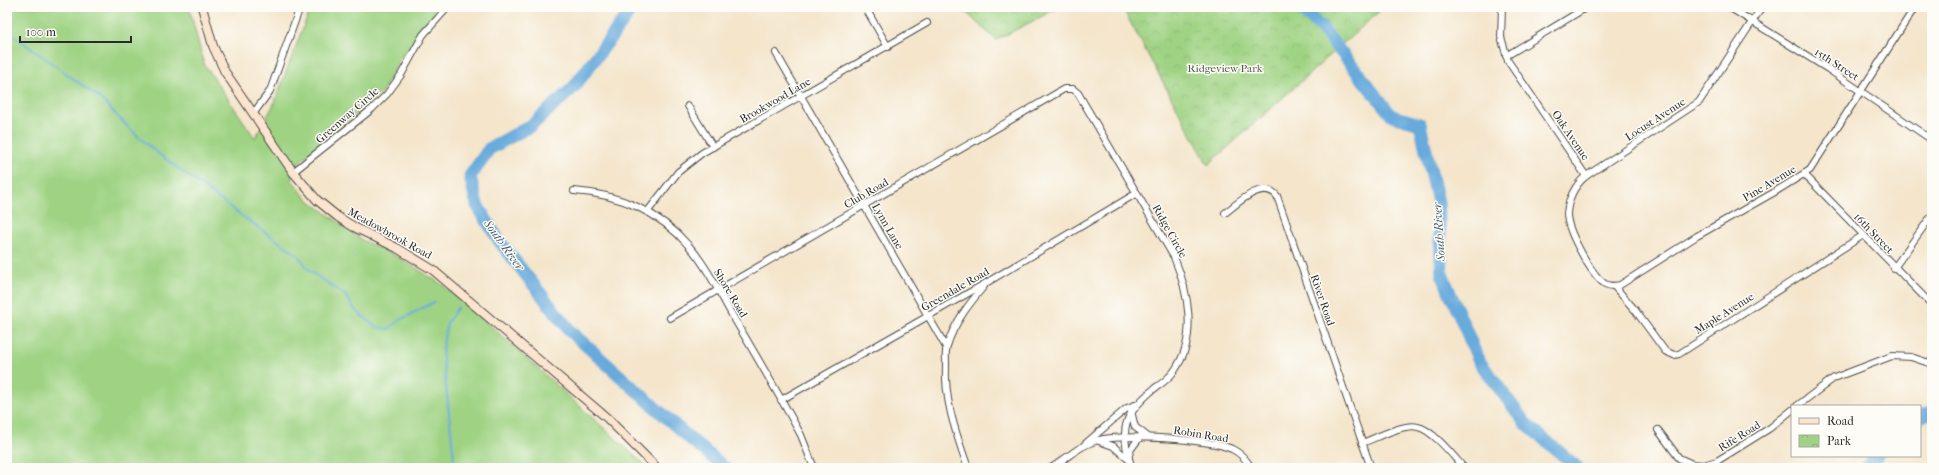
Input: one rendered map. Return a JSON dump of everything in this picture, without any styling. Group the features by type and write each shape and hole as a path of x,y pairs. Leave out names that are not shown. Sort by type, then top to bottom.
{"street":[{"name":"Meadowbrook Road","path":"202,7 218,60 253,114 294,172 317,200 338,217 404,251 437,273 607,418 658,468"},
{"path":"253,114 270,91 300,7"},
{"name":"Greenway Circle","path":"294,172 372,109 387,94 401,75 423,35 448,7"},
{"path":"865,7 888,47"},
{"name":"Oak Avenue","path":"1502,7 1500,30 1506,56 1514,71 1586,176 1577,184 1569,201 1567,214 1570,227 1592,269 1604,283 1614,286"},
{"path":"1506,56 1587,7"},
{"name":"15th Street","path":"1730,7 1860,91 1932,140"},
{"name":"Locust Avenue","path":"1586,176 1694,107 1701,99 1762,7"},
{"name":"Pine Avenue","path":"1614,286 1620,285 1698,236 1810,170 1915,7"},
{"name":"Brookwood Lane","path":"648,211 678,172 694,159 927,23"},
{"name":"Lynn Lane","path":"776,53 946,347"},
{"name":"Club Road","path":"670,318 1064,89 1073,89"},
{"name":"Ridge Circle","path":"1051,468 1082,447 1095,441 1125,437 1126,426 1131,411 1135,405 1166,380 1175,370 1184,352 1188,322 1188,303 1180,272 1174,257 1138,193 1078,93 1073,89"},
{"path":"688,106 713,147"},
{"name":"16th Street","path":"1804,174 1862,236 1932,305"},
{"name":"River Road","path":"1225,213 1255,192 1266,190 1277,196 1371,468"},
{"name":"Shore Road","path":"574,191 601,194 617,198 648,211 666,224 689,246 718,290 801,435 814,468"},
{"name":"Greendale Road","path":"781,400 986,283 1138,193"},
{"path":"1894,268 1932,215"},
{"name":"Maple Avenue","path":"1614,286 1635,310 1665,351 1674,355 1679,354 1862,236"},
{"path":"968,468 954,427 946,391 946,347 954,328 968,306 986,283"},
{"path":"1799,405 1834,378 1892,356 1911,357 1932,364"},
{"name":"Ridge Circle","path":"1082,447 1094,434 1127,408 1135,405"},
{"path":"1131,411 1135,427 1142,434 1151,438"},
{"name":"Rife Road","path":"1658,430 1679,458 1692,464 1703,465 1717,461 1770,428 1791,411"},
{"path":"1362,444 1409,426 1418,426 1433,436 1464,468"},
{"path":"1125,437 1132,468"},
{"name":"Robin Road","path":"1125,437 1151,438 1224,446 1240,454 1251,468"},
{"path":"1129,459 1134,444 1140,438"},
{"path":"1095,441 1113,446 1129,459"}],"green space":[{"path":"7,7 189,7 204,64 255,138 273,106 311,7 440,7 399,60 383,91 299,162 291,179 306,198 362,240 400,258 441,284 491,326 648,468 7,468"},
{"path":"960,7 1060,7 996,40"},
{"name":"Ridgeview Park","path":"1122,7 1384,7 1208,165"}],"waterway":[{"name":"South River","path":"632,7 574,87 532,125 489,149 470,176 477,205 500,242 570,331 725,468"},
{"name":"South River","path":"1298,7 1321,27 1392,116 1420,124 1438,202 1442,274 1479,361 1526,424 1578,468"},
{"path":"7,31 100,98 130,129 155,151 242,216 298,255 310,271 345,295 356,311 376,327 388,329 400,320 434,302"},
{"path":"455,468 442,350 447,323 458,307"},
{"name":"South River","path":"1921,417 1932,412"},
{"name":"South River","path":"1866,468 1876,457"}]}
